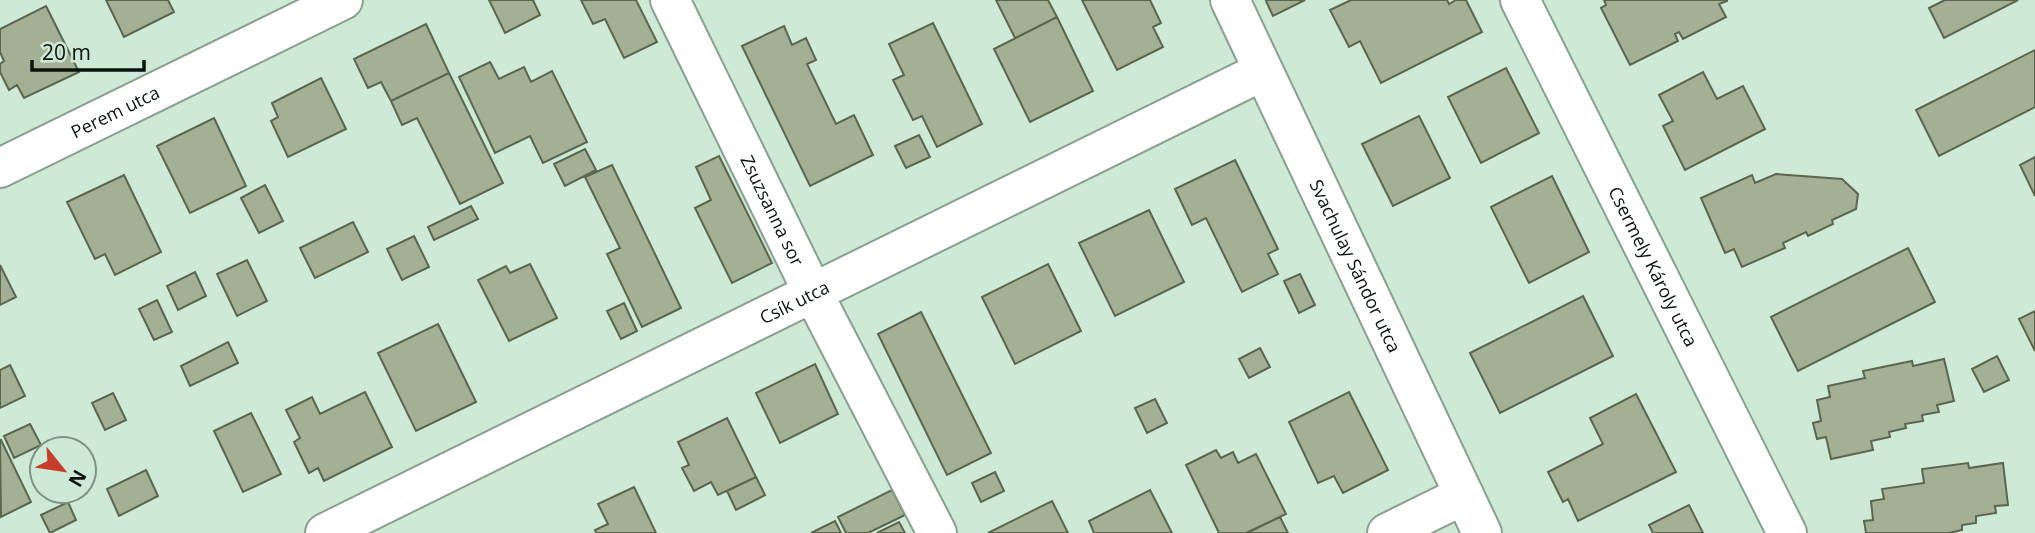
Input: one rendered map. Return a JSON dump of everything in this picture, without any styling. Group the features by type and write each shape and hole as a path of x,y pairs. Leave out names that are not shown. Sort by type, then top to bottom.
{"street":[{"name":"Perem utca","path":"0,168 343,0"},
{"name":"Zsuzsanna sor","path":"670,0 813,293 937,533"},
{"name":"Svachulay Sándor utca","path":"1230,0 1482,533"},
{"name":"Csermely Károly utca","path":"1520,0 1787,533"},
{"name":"Csík utca","path":"325,533 1263,71"},
{"path":"1387,533 1464,495"}],"building":[{"path":"106,0 168,0 174,12 124,37"},
{"path":"489,0 533,0 540,15 505,33"},
{"path":"581,0 636,0 657,42 624,58 605,19 593,24"},
{"path":"996,0 1048,0 1057,17 1015,38"},
{"path":"1082,0 1150,0 1161,23 1153,27 1163,47 1117,70"},
{"path":"1305,0 1273,16 1266,1"},
{"path":"1351,0 1447,0 1449,4 1456,0 1466,0 1482,32 1381,83 1360,41 1349,47 1330,10"},
{"path":"1604,0 1727,0 1719,4 1726,17 1683,39 1679,32 1675,34 1678,41 1630,65 1601,8 1606,5"},
{"path":"1945,0 2018,0 1944,38 1929,8"},
{"path":"46,6 79,72 24,98 17,85 9,90 0,72 0,64 4,61 0,52 0,29"},
{"path":"1057,17 1093,91 1030,122 994,49"},
{"path":"933,23 982,124 937,147 922,116 913,120 893,80 904,75 889,44"},
{"path":"426,24 449,73 391,101 381,82 368,88 354,59"},
{"path":"784,26 792,45 806,38 816,60 807,64 836,124 854,115 873,155 810,186 742,46"},
{"path":"2035,50 2035,107 1939,156 1916,110"},
{"path":"490,62 499,79 524,67 531,82 552,71 587,142 543,163 530,136 495,153 459,77"},
{"path":"1506,68 1539,133 1481,163 1448,97"},
{"path":"1703,72 1717,99 1743,86 1765,129 1685,170 1663,126 1673,121 1659,95"},
{"path":"449,73 503,183 460,204 417,118 402,125 391,101"},
{"path":"321,78 346,129 288,157 271,121 278,117 272,103"},
{"path":"1419,116 1450,178 1393,206 1362,144"},
{"path":"214,118 246,186 190,213 157,146"},
{"path":"919,135 930,157 906,168 895,146"},
{"path":"585,149 596,170 565,186 554,164"},
{"path":"719,156 772,263 732,283 695,208 711,200 696,167"},
{"path":"2035,157 2035,196 2020,165"},
{"path":"1235,160 1278,249 1268,254 1278,274 1242,292 1206,218 1192,225 1175,189"},
{"path":"612,165 681,308 642,327 607,254 620,248 585,177"},
{"path":"1776,174 1842,179 1858,194 1856,209 1832,220 1833,224 1808,236 1806,232 1783,243 1785,248 1742,267 1734,249 1725,253 1701,198 1752,175 1755,183"},
{"path":"124,175 161,252 115,275 105,254 95,259 67,202"},
{"path":"1552,176 1589,252 1529,283 1491,207"},
{"path":"265,185 283,221 259,233 241,198"},
{"path":"471,206 478,219 434,240 428,227"},
{"path":"1149,210 1184,282 1115,316 1079,243"},
{"path":"353,222 368,252 315,278 300,248"},
{"path":"414,236 429,267 402,280 387,249"},
{"path":"1908,248 1935,302 1798,371 1771,317"},
{"path":"247,260 267,301 237,316 217,274"},
{"path":"530,264 557,318 509,341 478,280 506,266 510,273"},
{"path":"1048,264 1081,331 1015,364 982,297"},
{"path":"0,265 16,297 0,305"},
{"path":"195,272 206,296 178,310 167,286"},
{"path":"1300,274 1315,305 1299,313 1284,281"},
{"path":"1583,296 1613,356 1500,413 1470,353"},
{"path":"157,300 172,332 154,340 139,309"},
{"path":"624,303 637,331 621,339 607,311"},
{"path":"2035,311 2035,351 2019,319"},
{"path":"921,312 991,453 947,475 878,334"},
{"path":"438,324 476,402 416,431 378,353"},
{"path":"228,342 238,363 190,386 181,366"},
{"path":"1260,348 1270,367 1249,378 1239,359"},
{"path":"1997,356 2009,380 1984,392 1972,369"},
{"path":"1944,359 1954,401 1937,405 1939,412 1922,415 1923,421 1905,424 1906,428 1889,432 1890,437 1871,441 1873,450 1831,459 1826,437 1817,439 1813,423 1821,421 1817,400 1830,397 1828,386 1865,378 1863,371 1912,361 1913,366"},
{"path":"815,364 838,414 780,443 756,393"},
{"path":"10,365 25,396 0,408 0,370"},
{"path":"365,392 392,447 324,481 318,468 309,473 294,442 300,438 286,410 312,397 320,414"},
{"path":"1349,392 1388,470 1343,493 1334,476 1318,483 1289,422"},
{"path":"113,393 126,420 105,430 92,403"},
{"path":"1636,394 1676,472 1578,521 1568,499 1563,502 1548,472 1603,444 1590,418"},
{"path":"1155,399 1167,423 1147,433 1135,408"},
{"path":"251,413 281,474 243,492 214,431"},
{"path":"727,418 756,477 718,495 711,482 694,491 682,468 689,465 678,442"},
{"path":"30,424 36,435 28,435 28,451 14,458 4,436"},
{"path":"0,441 28,496 28,504 1,517"},
{"path":"1216,450 1221,458 1233,452 1238,463 1256,454 1286,514 1246,533 1219,533 1186,465"},
{"path":"1968,463 1969,468 2003,463 2008,505 1995,506 1996,513 1976,516 1976,523 1962,525 1962,530 1949,533 1866,533 1864,521 1873,520 1871,501 1884,499 1882,489 1924,483 1922,469"},
{"path":"146,470 158,496 119,516 107,489"},
{"path":"995,472 1004,491 981,502 972,483"},
{"path":"756,477 765,495 736,510 727,491"},
{"path":"634,487 656,533 596,533 595,530 608,524 598,504"},
{"path":"892,490 905,515 868,533 846,533 838,517"},
{"path":"1150,490 1172,533 1094,533 1089,521"},
{"path":"1052,501 1068,533 988,533"},
{"path":"62,505 69,505 76,520 50,533 41,515"},
{"path":"1689,505 1703,533 1653,533 1649,525"},
{"path":"1280,517 1288,533 1249,532"},
{"path":"835,521 841,533 811,533"},
{"path":"899,522 905,533 877,533"}]}
